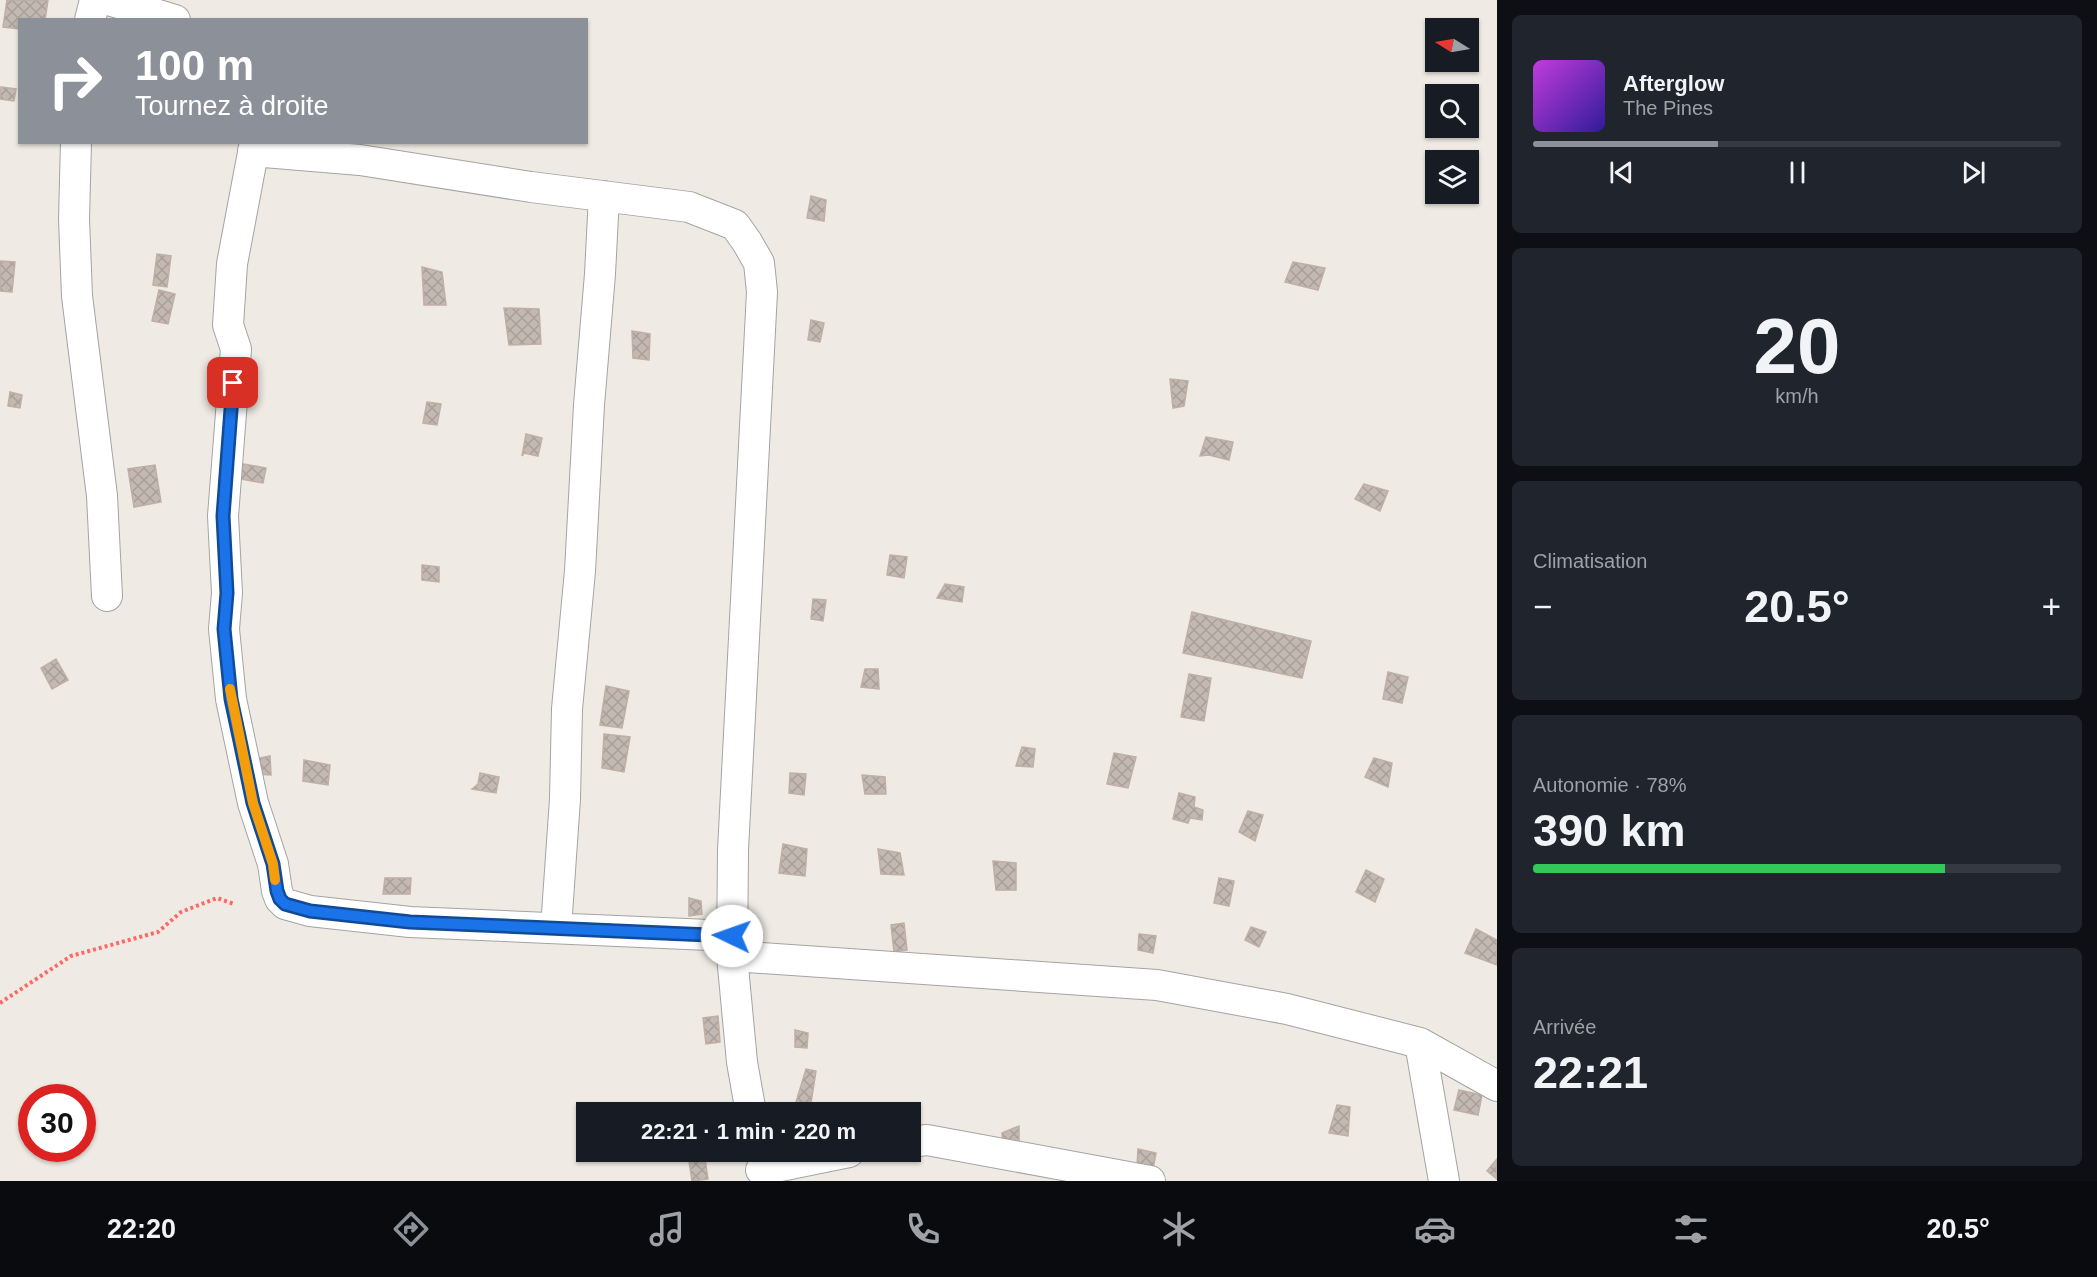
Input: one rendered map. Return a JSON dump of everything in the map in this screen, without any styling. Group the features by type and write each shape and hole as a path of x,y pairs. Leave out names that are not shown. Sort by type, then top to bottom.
{"street":[{"path":"90,18 95,0"},
{"path":"108,0 168,18"},
{"path":"76,144 74,219 77,296 102,496 107,596"},
{"path":"749,1102 742,1062 732,946 733,850 762,292 759,263 735,225 689,207 254,147 232,264 228,325 237,349 223,516 227,593 224,629 231,699 253,803 273,864 277,891 285,904 310,911 410,922 556,928 732,946 1157,986 1287,1009 1420,1043 1497,1086"},
{"path":"556,928 565,799 567,709 580,571 604,196"},
{"path":"1420,1043 1444,1181"},
{"path":"921,1141 1150,1181"},
{"path":"761,1168 794,1162"}],"path":[{"path":"0,1003 71,956 158,932 181,912 217,898 234,904"}],"building":[{"path":"7,0 48,0 45,18 18,18 18,29 3,27"},
{"path":"1,87 16,89 14,101 0,99"},
{"path":"811,196 826,200 824,221 807,218"},
{"path":"157,254 171,256 167,287 153,285"},
{"path":"0,261 15,262 12,292 0,291"},
{"path":"1293,262 1325,268 1318,290 1285,282"},
{"path":"422,267 442,272 446,305 424,305"},
{"path":"159,290 175,294 168,324 152,321"},
{"path":"504,308 539,309 541,344 509,345"},
{"path":"811,320 824,323 820,342 808,340"},
{"path":"632,331 650,334 649,360 633,358"},
{"path":"1170,379 1188,381 1184,406 1173,408"},
{"path":"10,392 22,395 20,408 8,406"},
{"path":"427,402 441,404 437,425 423,423"},
{"path":"526,434 542,438 538,456 524,453 522,456"},
{"path":"1206,437 1233,442 1229,460 1209,455 1200,456"},
{"path":"238,463 266,468 263,483 235,478"},
{"path":"155,465 161,502 134,507 128,469"},
{"path":"1364,484 1388,491 1380,511 1355,499"},
{"path":"890,555 907,557 904,578 887,575"},
{"path":"422,565 439,567 439,582 422,580"},
{"path":"945,584 964,587 962,602 937,598"},
{"path":"813,599 826,600 823,621 811,619"},
{"path":"1192,612 1311,641 1302,678 1183,653"},
{"path":"56,659 68,680 52,689 41,668"},
{"path":"865,669 878,669 879,689 861,687"},
{"path":"1388,672 1408,677 1402,703 1383,699"},
{"path":"1189,674 1211,678 1204,721 1181,717"},
{"path":"606,686 629,691 622,728 600,725"},
{"path":"604,734 630,737 624,772 602,768"},
{"path":"1022,747 1035,749 1033,767 1016,766"},
{"path":"1114,753 1136,757 1128,788 1107,784"},
{"path":"270,756 271,775 256,774 255,759"},
{"path":"1374,758 1392,763 1388,787 1365,777"},
{"path":"304,760 330,765 328,785 303,781"},
{"path":"480,773 499,777 496,793 472,789 478,784"},
{"path":"790,773 806,774 804,795 789,793"},
{"path":"862,775 885,777 886,794 865,794"},
{"path":"1179,793 1195,797 1194,807 1203,810 1202,820 1190,818 1188,823 1173,819"},
{"path":"1248,811 1263,815 1255,841 1239,832"},
{"path":"783,844 807,849 805,876 779,873"},
{"path":"878,849 900,853 904,875 881,874"},
{"path":"993,861 1016,863 1016,890 996,890"},
{"path":"1366,870 1384,879 1375,902 1356,892"},
{"path":"385,878 411,878 410,894 383,894"},
{"path":"1219,878 1234,881 1229,906 1214,903"},
{"path":"689,898 701,901 702,914 689,916"},
{"path":"904,923 907,950 894,952 891,925"},
{"path":"1251,927 1266,932 1259,947 1245,940"},
{"path":"1476,929 1497,940 1497,965 1465,953"},
{"path":"1139,934 1156,936 1153,953 1138,950"},
{"path":"718,1016 720,1042 706,1044 703,1018"},
{"path":"795,1030 808,1033 807,1048 795,1047"},
{"path":"806,1069 816,1071 811,1102 796,1102"},
{"path":"1459,1090 1482,1095 1478,1115 1454,1110"},
{"path":"1337,1105 1350,1107 1348,1136 1329,1133"},
{"path":"1019,1126 1019,1151 1003,1148 1002,1133"},
{"path":"1138,1149 1156,1153 1153,1169 1137,1166"},
{"path":"1497,1159 1497,1179 1487,1171"},
{"path":"689,1162 705,1162 708,1179 692,1181"}],"slow traffic":[{"path":"230,689 253,803 273,864 275,880"}],"route":[{"path":"233,383 223,516 227,593 224,629 231,699 253,803 273,864 280,899 285,904 310,911 410,922 732,936"}]}
